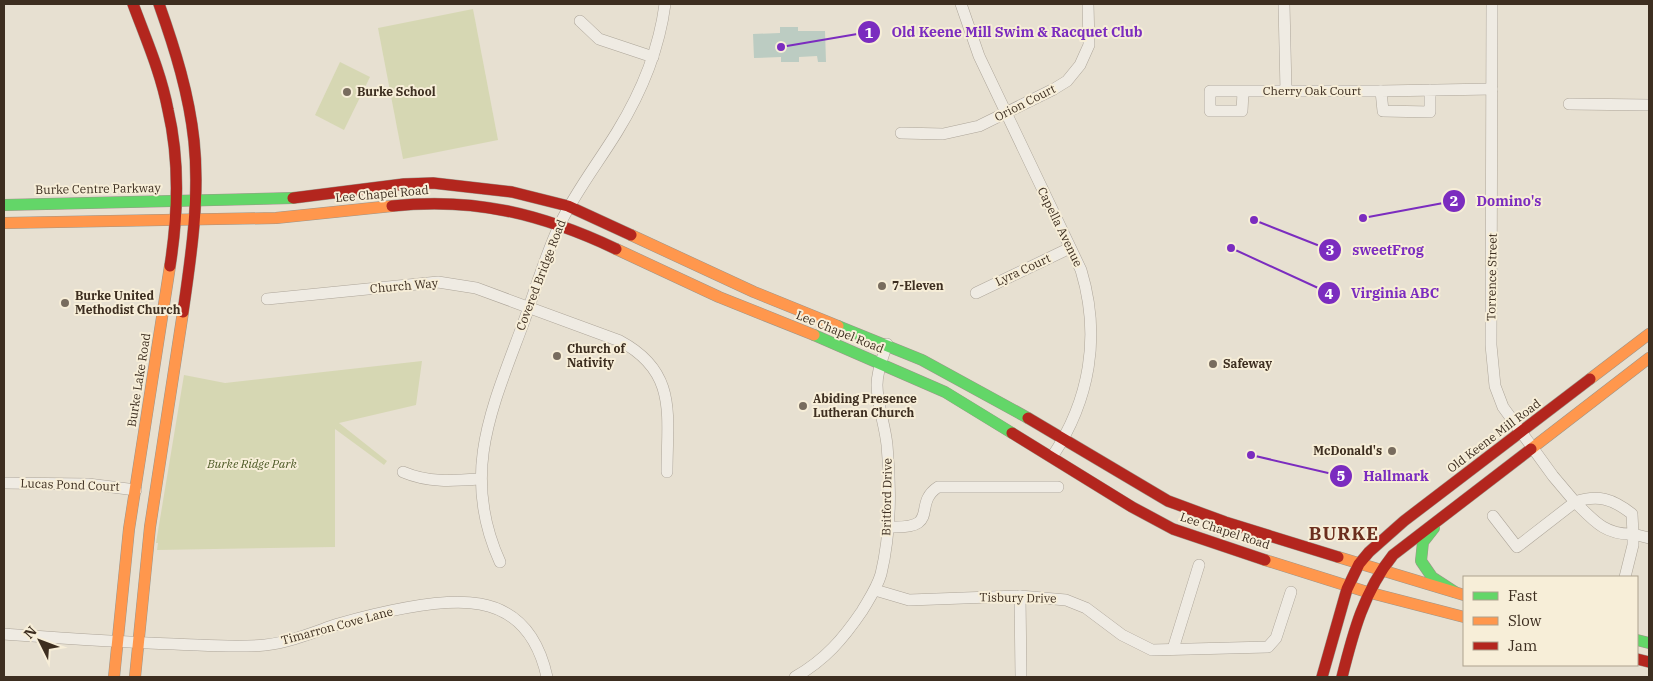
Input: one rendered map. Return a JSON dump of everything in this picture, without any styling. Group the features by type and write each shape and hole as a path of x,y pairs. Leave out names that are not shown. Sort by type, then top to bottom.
{"main road":[{"name":"Burke Lake Road","path":"114,677 116,642 136,490 170,272 177,202 174,145 167,101 133,4"},
{"path":"135,677 137,642 154,497 188,280 194,201 195,144 191,118 174,47 159,4"},
{"name":"Lee Chapel Road","path":"194,201 291,198 372,187 433,184 512,192 568,206 754,292 887,344 945,371 1064,438 1150,490 1194,512 1359,564 1460,593"},
{"name":"Burke Centre Parkway","path":"4,205 194,201"},
{"name":"Lee Chapel Road","path":"174,220 276,218 394,204 432,203 467,204 560,224 719,297 881,362 969,405 1132,507 1173,529 1210,543 1367,592 1463,617"},
{"path":"4,223 174,220"},
{"name":"Old Keene Mill Road","path":"1322,677 1349,585 1359,564 1374,546 1649,334"},
{"path":"1342,677 1367,592 1379,570 1393,555 1649,358"},
{"path":"1447,512 1427,536 1420,554 1426,572 1460,593"}],"street":[{"name":"Covered Bridge Road","path":"500,562 484,518 480,479 481,455 489,415 560,224 568,206 629,111 652,58 665,4"},
{"name":"Capella Avenue","path":"961,4 979,56 1070,248 1087,291 1092,342 1084,384 1076,414 1052,457"},
{"name":"Orion Court","path":"901,133 960,132 1005,114 1067,81 1080,65 1090,45 1091,22 1088,4"},
{"path":"1284,4 1286,91"},
{"name":"Torrence Street","path":"1492,4 1492,365 1497,394 1532,448 1575,502 1606,530 1618,535 1633,534 1649,538"},
{"path":"580,22 599,39 652,58"},
{"name":"Cherry Oak Court","path":"1242,92 1492,89"},
{"path":"1381,91 1383,111 1430,112 1430,90"},
{"path":"1569,104 1649,105"},
{"name":"Lyra Court","path":"976,293 1070,248"},
{"name":"Church Way","path":"267,299 446,282 476,288 620,341 638,351 659,374 666,399 667,472"},
{"name":"Britford Drive","path":"795,677 812,668 844,638 875,590 881,574 889,527 887,442 877,387 881,362 887,344"},
{"path":"403,472 418,478 437,481 480,479"},
{"name":"Lucas Pond Court","path":"4,483 88,484 136,490"},
{"path":"889,527 908,528 916,525 923,518 931,492 938,487 1058,487"},
{"path":"1493,516 1517,547 1575,502 1589,497 1601,497 1625,508 1632,514 1633,545 1625,576"},
{"path":"1173,650 1199,565"},
{"name":"Tisbury Drive","path":"875,590 909,600 1020,596 1066,600 1086,608 1122,635 1152,650 1268,647 1276,638 1291,592"},
{"path":"1020,596 1021,677"},
{"name":"Timarron Cove Lane","path":"4,634 116,642 234,646 265,645 294,640 338,624 387,611 435,604 480,604 506,613 527,630 542,654 547,677"}],"green space":[{"path":"473,9 498,140 403,159 378,28"},
{"path":"340,62 370,77 344,130 315,115"},
{"name":"Burke Ridge Park","path":"422,361 416,405 339,423 387,461 384,465 335,429 335,547 157,550 158,543 156,543 184,375 225,383"}],"shaded area":[{"path":"780,27 798,27 798,31 825,31 826,62 818,62 817,56 799,57 799,62 781,62 781,57 754,58 753,34 780,33"}],"traffic: fast":[{"path":"4,205 293,198"},
{"path":"838,326 922,360 1028,418"},
{"path":"814,335 945,392 1012,433"},
{"path":"1434,528 1423,542 1421,561 1432,577 1455,592"},
{"path":"1638,640 1649,643"}],"traffic: slow":[{"path":"4,223 276,218 392,206"},
{"path":"631,235 754,292 838,326"},
{"path":"616,249 719,297 814,335"},
{"path":"114,677 129,529 170,266"},
{"path":"135,677 150,527 183,312"},
{"path":"1590,379 1649,334"},
{"path":"1531,449 1649,358"},
{"path":"1338,557 1463,595"},
{"path":"1265,560 1367,592 1463,617"}],"traffic: jam":[{"path":"133,4 157,69 172,129 176,168 176,208 170,266"},
{"path":"159,4 171,38 189,106 196,162 192,248 183,312"},
{"path":"293,198 404,184 433,183 512,192 568,206 631,235"},
{"path":"392,206 451,204 507,211 561,226 616,249"},
{"path":"1322,677 1347,589 1359,564 1369,552 1404,521 1590,379"},
{"path":"1028,418 1168,501 1225,522 1338,557"},
{"path":"1012,433 1132,507 1173,529 1265,560"},
{"path":"1342,677 1355,629 1367,598 1374,583 1393,555 1531,449"},
{"path":"1638,659 1649,662"}],"place":[{"name":"Old Keene Mill Swim & Racquet Club","path":"781,47"},
{"name":"Burke School","path":"347,92"},
{"name":"Domino's","path":"1363,218"},
{"name":"sweetFrog","path":"1254,220"},
{"name":"Virginia ABC","path":"1231,248"},
{"name":"7-Eleven","path":"882,286"},
{"name":"Burke United Methodist Church","path":"65,303"},
{"name":"Church of Nativity","path":"557,356"},
{"name":"Safeway","path":"1213,364"},
{"name":"Abiding Presence Lutheran Church","path":"803,406"},
{"name":"McDonald's","path":"1392,451"},
{"name":"Hallmark","path":"1251,455"}],"district":[{"name":"BURKE","path":"1344,534"}]}
